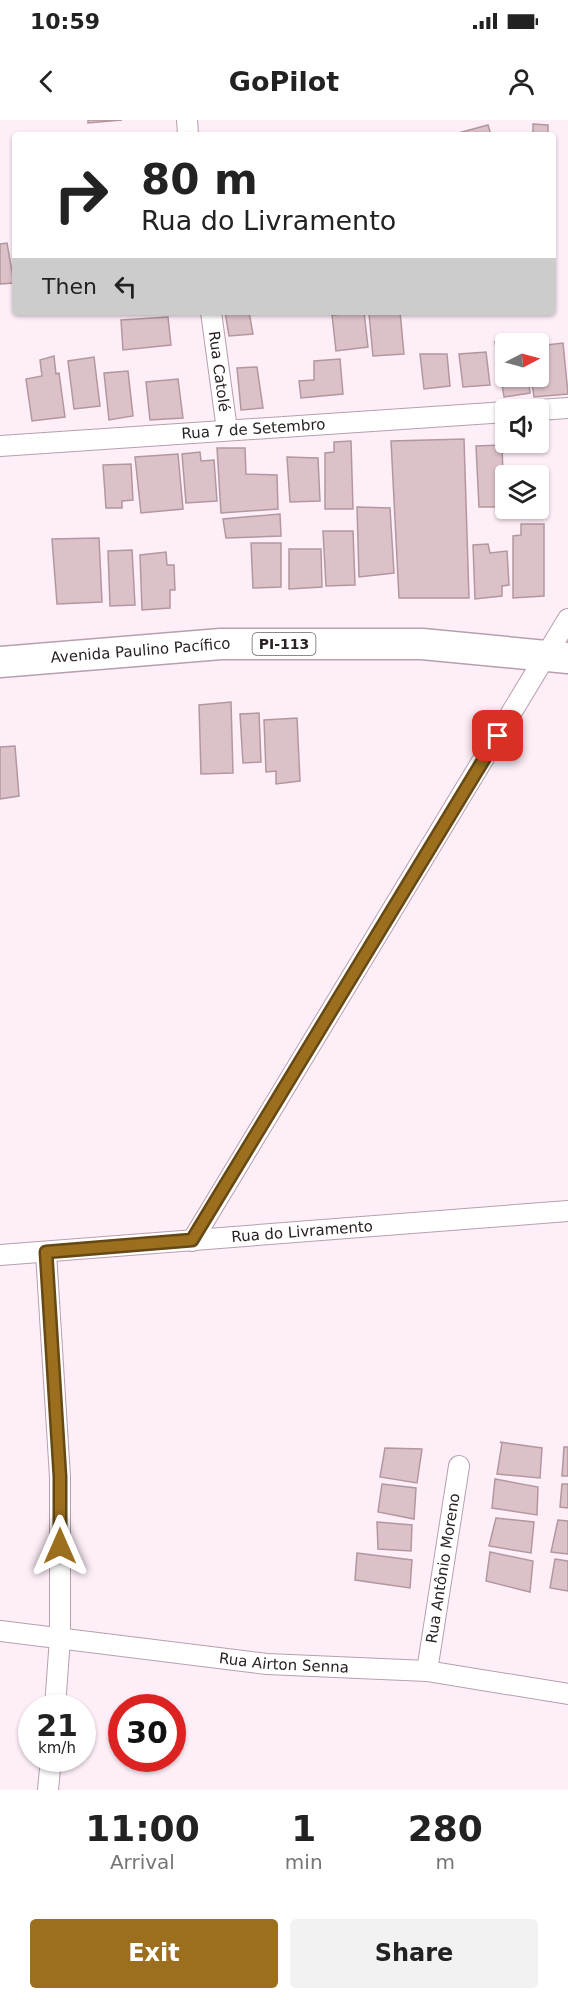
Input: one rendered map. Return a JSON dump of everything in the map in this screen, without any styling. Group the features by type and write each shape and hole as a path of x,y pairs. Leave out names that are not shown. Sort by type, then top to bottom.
{"main road":[{"name":"Avenida Paulino Pacífico","path":"0,662 221,644 422,644 558,657"}],"street":[{"name":"Rua Catolé","path":"211,315 227,430"},
{"path":"549,409 568,408"},
{"name":"Rua 7 de Setembro","path":"0,446 495,413"},
{"path":"192,1240 558,657 568,619"},
{"name":"Rua do Livramento","path":"1,1250 46,1252 568,1211"},
{"path":"46,1252 60,1477 60,1638 56,1694"},
{"name":"Rua Antônio Moreno","path":"427,1671 459,1466"},
{"name":"Rua Airton Senna","path":"0,1631 267,1664 427,1671 568,1694"},
{"path":"48,1790 50,1772"}],"building":[{"path":"88,120 122,120 88,123"},
{"path":"533,124 548,125 548,132 533,132"},
{"path":"488,125 490,132 462,132"},
{"path":"7,243 12,283 0,284 0,244"},
{"path":"226,315 250,315 253,334 229,336"},
{"path":"332,315 364,315 368,347 336,351"},
{"path":"369,315 400,315 404,354 373,356"},
{"path":"168,317 171,345 123,350 121,320"},
{"path":"563,343 568,394 534,397 533,387 549,387 549,345"},
{"path":"486,352 490,385 463,387 459,354"},
{"path":"420,354 447,354 450,386 424,389"},
{"path":"54,356 56,374 59,373 65,417 32,421 26,379 42,376 40,360"},
{"path":"94,357 100,406 74,409 68,361"},
{"path":"340,359 343,394 301,398 299,381 314,380 314,361"},
{"path":"257,367 263,408 241,410 237,368"},
{"path":"128,371 133,416 109,420 104,373"},
{"path":"178,379 183,418 150,420 146,382"},
{"path":"502,387 529,387 530,393 504,397"},
{"path":"464,439 469,598 399,598 391,441"},
{"path":"351,441 353,509 325,509 325,453 334,452 334,442"},
{"path":"495,445 495,453 502,453 503,465 495,465 495,507 479,507 476,446"},
{"path":"217,448 245,448 246,474 277,475 278,509 221,513"},
{"path":"200,452 201,461 214,460 217,501 186,503 182,454"},
{"path":"178,454 183,509 141,513 135,457"},
{"path":"287,457 318,458 320,501 290,502"},
{"path":"131,464 133,500 122,501 122,508 106,508 103,465"},
{"path":"357,507 390,508 394,573 359,577"},
{"path":"280,514 281,536 226,538 223,519"},
{"path":"521,524 544,524 544,596 513,598 513,536 521,535"},
{"path":"323,531 353,531 355,585 326,586"},
{"path":"99,538 102,602 57,604 52,539"},
{"path":"251,543 281,543 281,587 253,588"},
{"path":"488,544 490,553 507,551 509,585 502,586 502,596 475,599 473,545"},
{"path":"289,549 321,549 322,587 289,589"},
{"path":"132,550 135,605 110,606 108,551"},
{"path":"166,552 167,565 174,565 175,590 170,590 170,608 142,610 140,555"},
{"path":"231,702 233,773 201,774 199,705"},
{"path":"259,713 261,762 243,763 240,714"},
{"path":"297,718 300,781 276,784 276,771 266,772 264,720"},
{"path":"15,746 19,796 0,799 0,747"},
{"path":"500,1442 542,1448 540,1478 497,1474 502,1443"},
{"path":"564,1447 568,1447 568,1476 562,1476"},
{"path":"385,1448 422,1449 417,1483 380,1477"},
{"path":"495,1479 538,1487 537,1515 492,1508"},
{"path":"382,1484 416,1488 414,1519 378,1512"},
{"path":"562,1484 568,1484 568,1508 560,1507"},
{"path":"496,1518 534,1522 531,1553 489,1546"},
{"path":"558,1520 568,1521 568,1554 551,1552"},
{"path":"377,1522 412,1525 411,1551 378,1549"},
{"path":"490,1552 533,1561 530,1592 486,1581"},
{"path":"357,1553 412,1560 410,1588 355,1580"},
{"path":"555,1559 568,1561 568,1591 550,1588"}],"route":[{"path":"60,1546 60,1477 46,1252 192,1240 498,736"}]}
